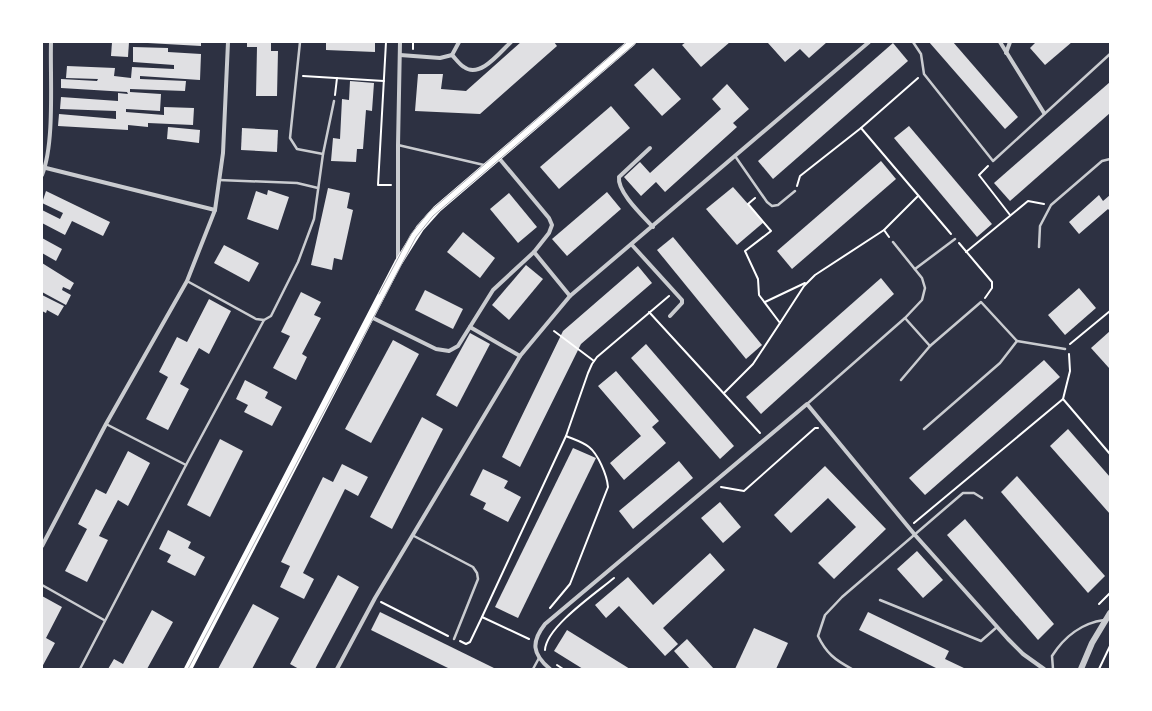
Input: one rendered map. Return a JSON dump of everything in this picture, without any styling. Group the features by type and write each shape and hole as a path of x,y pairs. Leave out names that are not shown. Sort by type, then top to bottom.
{"main road":[{"path":"188,669 398,264 412,240 427,220 498,156 632,42"}],"street":[{"path":"42,175 49,131 51,42"},
{"path":"42,546 106,424 187,281 215,210 223,153 228,42"},
{"path":"398,264 400,42"},
{"path":"400,55 440,58 452,55 459,42"},
{"path":"452,55 464,68 475,70 482,68 511,42"},
{"path":"337,669 375,598 414,536 520,356 570,296 632,245 869,42"},
{"path":"1000,42 1044,113"},
{"path":"1006,53 1010,42"},
{"path":"650,148 619,177 618,183 622,191 653,227"},
{"path":"371,317 436,349 450,352 458,346 493,290 534,252 549,233 552,225 549,218 498,156"},
{"path":"44,167 215,210"},
{"path":"632,245 674,291 682,303 670,316"},
{"path":"534,252 570,296"},
{"path":"470,327 520,356"},
{"path":"550,669 539,658 535,648 535,638 545,624 807,404 915,535 997,627 1023,654 1044,669"},
{"path":"1081,669 1105,620 1110,613"}],"lane":[{"path":"300,42 290,138 297,149 323,154"},
{"path":"913,42 921,54 924,74 993,161 1110,54"},
{"path":"80,669 104,620 264,320 274,313 301,256 314,219 323,154 334,101"},
{"path":"398,145 487,166"},
{"path":"735,156 760,193 772,206 778,205 795,191"},
{"path":"1039,247 1040,226 1051,205 1102,161 1110,159"},
{"path":"219,180 297,182 318,188"},
{"path":"915,269 955,239"},
{"path":"807,404 905,318 922,300 925,288 922,278 893,242"},
{"path":"187,281 256,319 264,320"},
{"path":"901,380 930,346 982,302 1017,341 1065,349"},
{"path":"905,318 930,346"},
{"path":"924,429 1000,363 1017,341"},
{"path":"106,424 186,466"},
{"path":"852,669 839,663 825,650 818,636 825,615 842,597 964,493 974,493 982,498"},
{"path":"414,536 473,567 477,573 478,579 454,638"},
{"path":"42,585 104,620"},
{"path":"880,600 981,641 997,627"},
{"path":"1053,669 1052,656 1062,642 1084,625 1105,620"},
{"path":"533,669 539,658"}],"path":[{"path":"386,42 378,185 398,186"},
{"path":"795,191 800,176 861,128 924,74"},
{"path":"296,76 384,82"},
{"path":"334,101 337,78"},
{"path":"861,128 992,282 992,288 982,302"},
{"path":"993,161 979,175 1010,215"},
{"path":"760,193 748,204 771,231 745,251 758,279 759,295 780,323"},
{"path":"724,393 753,364 814,275 884,230 918,196"},
{"path":"966,252 1028,201 1051,205"},
{"path":"884,230 893,242"},
{"path":"765,302 808,282"},
{"path":"482,617 566,436 594,361 674,291"},
{"path":"909,527 1063,399 1070,371 1070,354 1065,349 1110,311"},
{"path":"649,312 765,438"},
{"path":"554,332 594,361"},
{"path":"1063,399 1110,454"},
{"path":"720,487 744,491 815,428 820,429"},
{"path":"566,436 588,446 592,450 604,473 608,487 570,584"},
{"path":"546,654 546,644 554,631 614,577"},
{"path":"1099,604 1110,593"},
{"path":"1099,669 1110,646"},
{"path":"550,661 563,669"}],"building":[{"path":"112,42 129,42 128,57 111,56"},
{"path":"130,42 201,42 201,46"},
{"path":"247,42 271,42 271,51 278,51 277,96 256,96 257,47 247,47"},
{"path":"326,42 375,42 375,52 326,50"},
{"path":"521,42 554,42 557,46 480,114 415,111 418,74 443,74 441,89 466,91"},
{"path":"686,42 730,42 701,67 682,45"},
{"path":"827,42 809,58 800,49 785,62 768,43"},
{"path":"929,42 953,42 1018,117 1005,129"},
{"path":"1036,42 1072,42 1045,65 1030,48"},
{"path":"893,43 908,61 773,179 758,161"},
{"path":"133,47 168,48 168,52 201,54 200,80 140,76 140,79 186,81 185,91 130,89 130,92 161,94 160,111 126,109 126,112 164,115 164,107 194,108 193,125 148,123 148,127 128,125 128,130 58,126 59,114 116,119 116,111 60,109 61,97 118,101 118,93 128,94 127,92 61,88 61,79 97,81 98,79 66,78 67,66 115,68 114,76 131,78 132,67 174,69 174,65 133,62"},
{"path":"653,68 681,99 662,116 634,85"},
{"path":"350,81 374,83 372,111 366,110 363,149 357,149 356,162 331,161 333,138 340,139 342,99 349,100"},
{"path":"1110,82 1110,113 1010,201 994,183"},
{"path":"727,84 749,109 733,123 737,127 665,192 656,182 641,196 624,177 640,162 650,173 721,109 712,99"},
{"path":"611,106 630,128 559,189 540,167"},
{"path":"909,126 992,224 977,237 894,138"},
{"path":"168,127 200,130 199,143 167,139"},
{"path":"242,128 278,130 277,152 241,150"},
{"path":"881,161 896,179 792,269 777,251"},
{"path":"733,187 764,222 737,245 706,209"},
{"path":"328,188 350,193 347,208 353,210 342,260 334,258 332,270 311,265"},
{"path":"268,190 289,197 278,230 247,219 256,191 267,195"},
{"path":"46,191 110,222 103,236 72,221 65,235 42,223 42,210 60,219 63,213 42,203"},
{"path":"607,192 621,209 567,256 552,239"},
{"path":"509,193 537,227 518,243 490,209"},
{"path":"1099,195 1103,201 1110,195 1110,211 1108,209 1079,234 1069,222"},
{"path":"463,232 495,258 480,278 447,252"},
{"path":"673,237 762,345 746,359 657,250"},
{"path":"42,238 62,249 56,261 42,253"},
{"path":"224,245 259,263 249,282 214,263"},
{"path":"42,263 74,283 70,290 63,287 62,290 71,295 66,305 42,292"},
{"path":"526,265 543,279 509,320 492,305"},
{"path":"638,266 652,283 581,344 520,467 502,457 563,331"},
{"path":"881,278 894,294 761,414 746,397"},
{"path":"1079,288 1096,308 1065,335 1048,315"},
{"path":"425,290 463,309 453,329 415,310"},
{"path":"301,292 321,302 314,315 321,318 302,354 307,357 296,380 273,368 290,336 281,332"},
{"path":"42,295 64,306 58,316 47,310 46,313 42,311"},
{"path":"209,299 231,311 209,354 199,348 180,384 189,389 168,430 146,419 168,377 159,372 177,337 187,342"},
{"path":"1110,331 1110,367 1109,368 1091,348"},
{"path":"470,333 490,344 457,407 436,395"},
{"path":"393,340 419,354 371,443 345,429"},
{"path":"646,344 734,446 720,459 631,358"},
{"path":"1044,360 1060,377 925,495 909,478"},
{"path":"616,371 659,421 652,427 666,443 624,480 610,463 641,436 598,386"},
{"path":"245,380 268,392 265,398 282,407 272,426 244,412 248,405 236,399"},
{"path":"422,417 443,429 392,529 370,517"},
{"path":"1068,429 1110,477 1110,514 1050,446"},
{"path":"220,439 243,451 210,517 187,505"},
{"path":"573,448 596,458 518,618 495,607"},
{"path":"128,451 150,463 128,506 118,500 99,536 108,540 87,582 65,571 87,529 78,524 96,489 106,494"},
{"path":"679,461 693,478 633,529 619,511"},
{"path":"342,464 368,477 358,496 345,489 303,573 314,579 304,599 280,587 290,566 281,562 323,477 333,482"},
{"path":"825,466 886,529 834,579 818,563 856,527 828,498 791,533 774,515"},
{"path":"483,469 508,481 504,488 521,497 508,522 483,509 486,503 470,495"},
{"path":"1017,476 1105,576 1088,593 1001,492"},
{"path":"720,502 741,527 723,543 701,518"},
{"path":"965,519 1054,624 1038,640 947,535"},
{"path":"168,530 191,542 188,548 205,557 195,576 167,562 171,555 159,549"},
{"path":"917,551 943,580 923,598 897,569"},
{"path":"710,553 725,570 663,628 678,644 665,656 619,606 606,618 595,605 628,577 653,605"},
{"path":"338,575 359,587 315,669 299,669 290,664"},
{"path":"42,596 62,607 46,638 55,643 42,667"},
{"path":"253,604 279,618 252,669 218,669"},
{"path":"152,610 173,622 147,669 108,669 114,659 123,664"},
{"path":"380,612 496,669 450,669 371,630"},
{"path":"868,612 949,651 945,659 966,669 938,669 859,630"},
{"path":"754,628 788,643 776,669 735,669"},
{"path":"567,630 630,669 583,669 554,651"},
{"path":"687,639 714,669 690,669 674,651"}],"tram line":[{"path":"379,294 411,234 429,212 627,42"},
{"path":"188,669 416,237 433,216 637,42"}]}
